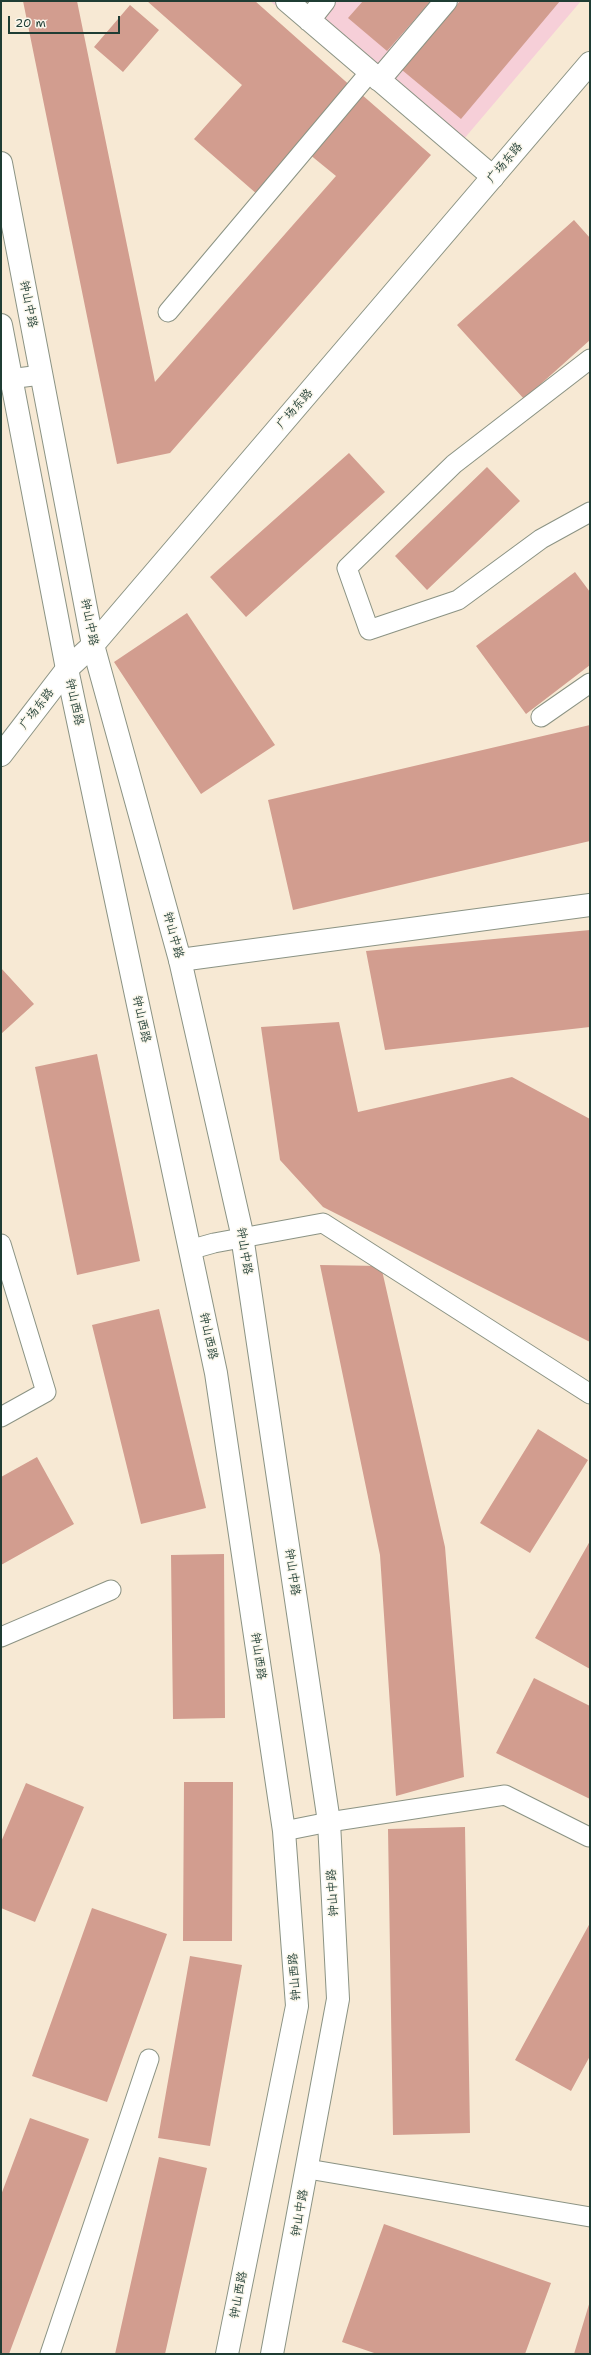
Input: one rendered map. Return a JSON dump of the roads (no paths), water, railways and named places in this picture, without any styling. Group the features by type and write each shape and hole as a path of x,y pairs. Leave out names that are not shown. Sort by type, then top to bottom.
{"main road":[{"path":"287,1 493,177"},
{"path":"309,20 324,1"},
{"path":"375,76 446,1"},
{"name":"广场东路","path":"1,756 67,669 93,645 590,63"},
{"name":"钟山中路","path":"1,163 93,645 180,960 243,1238 329,1822 338,1999 308,2170 272,2354"},
{"name":"钟山西路","path":"1,325 6,380 216,1373 284,1831 297,2006 227,2354"},
{"path":"180,960 590,904"}],"lane":[{"path":"168,312 375,76"},
{"path":"590,359 454,464 347,568 369,630 458,600 541,539 590,512"},
{"path":"6,380 41,375"},
{"path":"541,717 590,683"},
{"path":"189,1250 323,1223 590,1394"},
{"path":"1,1244 46,1392 1,1417"},
{"path":"1,1637 111,1590"},
{"path":"284,1831 329,1822 505,1795 589,1836"},
{"path":"50,2354 149,2059"},
{"path":"308,2170 590,2217"}]}
